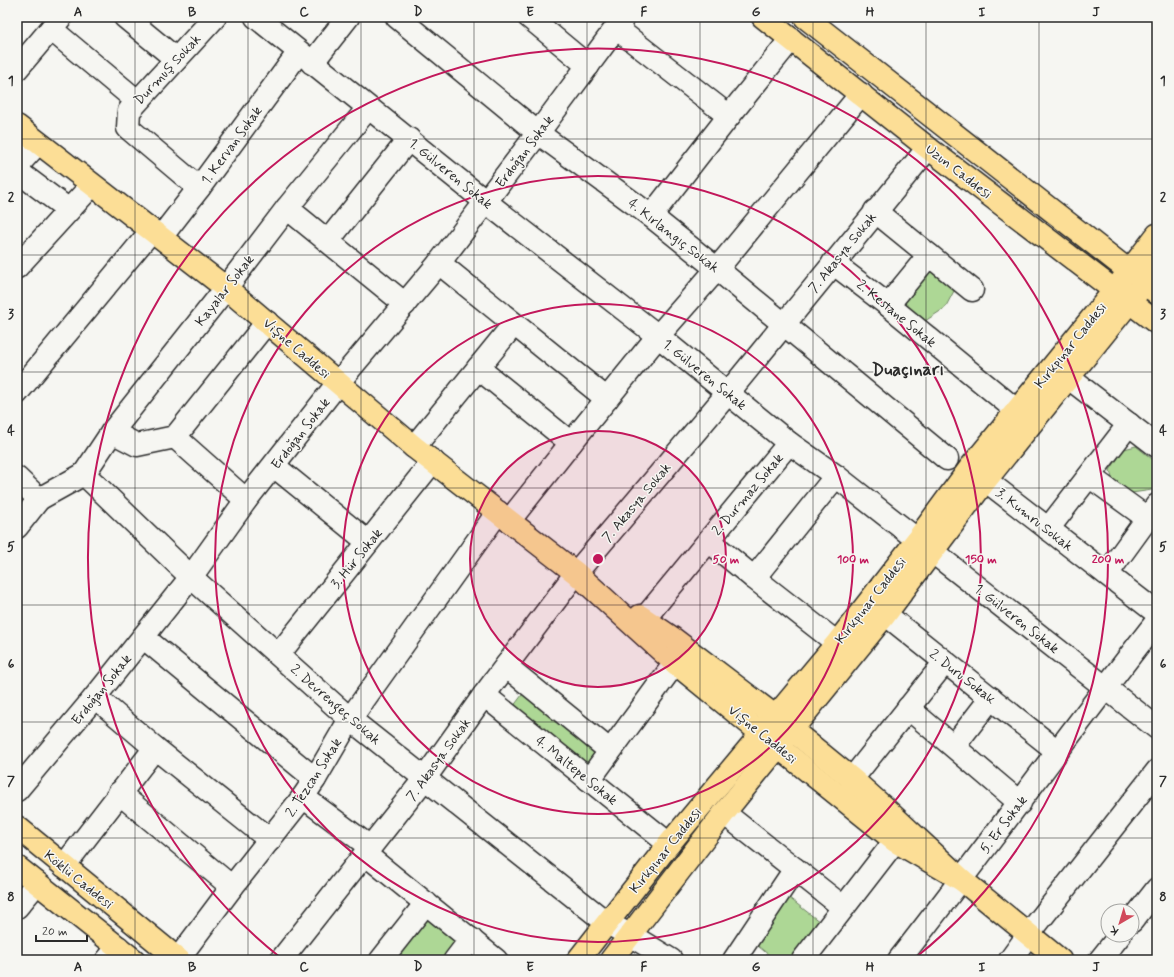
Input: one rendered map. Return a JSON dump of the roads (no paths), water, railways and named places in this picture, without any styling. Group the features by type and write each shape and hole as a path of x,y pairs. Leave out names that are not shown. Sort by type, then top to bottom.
{"main road":[{"name":"Uzun Caddesi","path":"763,17 928,148 1157,323"},
{"name":"Uzun Caddesi","path":"805,17 1147,279"},
{"name":"Vişne Caddesi","path":"17,126 226,288 414,447 503,517 576,573 671,637 895,841 962,880"},
{"name":"Kırkpınar Caddesi","path":"578,960 669,844 776,732 877,608 978,474 1016,410 1122,296 1147,279 1157,235"},
{"name":"Kırkpınar Caddesi","path":"978,474 1069,378 1122,296"},
{"name":"Vişne Caddesi","path":"576,573 675,663 776,732 852,779 962,880 1060,960"},
{"name":"Kırkpınar Caddesi","path":"611,960 724,813 776,732 837,643 877,608"},
{"name":"Köklü Caddesi","path":"17,827 178,959"},
{"name":"Köklü Caddesi","path":"17,867 120,956"}],"street":[{"path":"124,17 176,59"},
{"name":"Durmuş Sokak","path":"199,188 128,128 129,111 215,17"},
{"name":"1. Gülveren Sokak","path":"256,17 486,202 658,336 789,443 836,476 1157,728"},
{"name":"1. Kervan Sokak","path":"17,394 156,233 199,188 306,58 348,17"},
{"name":"4. Kırlangıç Sokak","path":"397,17 538,133 651,216 717,269 947,459"},
{"path":"529,17 588,66"},
{"path":"17,69 56,23 137,102"},
{"path":"620,23 729,116"},
{"name":"Erdoğan Sokak","path":"17,790 95,697 191,577 246,500 338,383 439,263 620,23"},
{"path":"651,216 729,116 792,39"},
{"name":"2. Tezcan Sokak","path":"178,959 232,886 303,797 350,719 503,517 571,443 658,336 717,269 861,94"},
{"name":"Kayalar Sokak","path":"84,474 112,432 287,208 368,108"},
{"path":"328,241 409,139"},
{"path":"17,166 38,143"},
{"name":"7. Akasya Sokak","path":"281,960 425,778 484,695 576,573 728,394 928,148"},
{"path":"17,171 69,210"},
{"path":"17,268 92,185"},
{"path":"287,208 405,304"},
{"path":"875,212 972,290"},
{"path":"888,305 929,254"},
{"path":"439,263 607,399"},
{"name":"2. Kestane Sokak","path":"833,263 888,305 1016,410"},
{"path":"112,432 137,445 176,437 267,322"},
{"path":"414,447 514,324"},
{"path":"478,368 571,443"},
{"path":"1069,378 1157,446"},
{"path":"1048,529 1129,424"},
{"path":"176,437 246,500"},
{"name":"2. Durmaz Sokak","path":"644,619 789,443"},
{"name":"3. Hür Sokak","path":"279,654 433,461"},
{"path":"274,466 368,542"},
{"path":"17,527 39,499 84,474"},
{"name":"2. Devrengeç Sokak","path":"84,474 191,577 350,719 607,923 671,960"},
{"name":"3. Kumru Sokak","path":"978,474 1157,613"},
{"path":"754,578 836,476"},
{"path":"1089,476 1152,512 1107,574"},
{"path":"17,478 39,499"},
{"path":"709,540 754,578 837,643"},
{"name":"2. Duru Sokak","path":"877,608 1057,751"},
{"name":"5. Er Sokak","path":"900,960 1020,803 1105,687 1157,621"},
{"path":"143,637 315,779"},
{"path":"852,779 945,662"},
{"path":"589,780 609,750 675,663"},
{"path":"506,666 609,750"},
{"name":"4. Maltepe Sokak","path":"484,695 669,844"},
{"path":"95,697 155,748 270,840"},
{"path":"954,746 991,698"},
{"path":"908,708 1020,803"},
{"path":"64,866 155,748"},
{"path":"1010,960 1157,771"},
{"path":"119,793 232,886"},
{"path":"303,797 368,851 426,903 496,960"},
{"path":"724,813 843,907"},
{"path":"803,960 895,841"},
{"path":"734,960 795,869"},
{"path":"17,906 37,883"},
{"path":"1140,911 1156,893"},
{"path":"381,960 426,903"},
{"path":"455,960 471,939"},
{"path":"1100,960 1114,943"}],"district":[{"name":"Duaçınarı","path":"908,369"}]}
